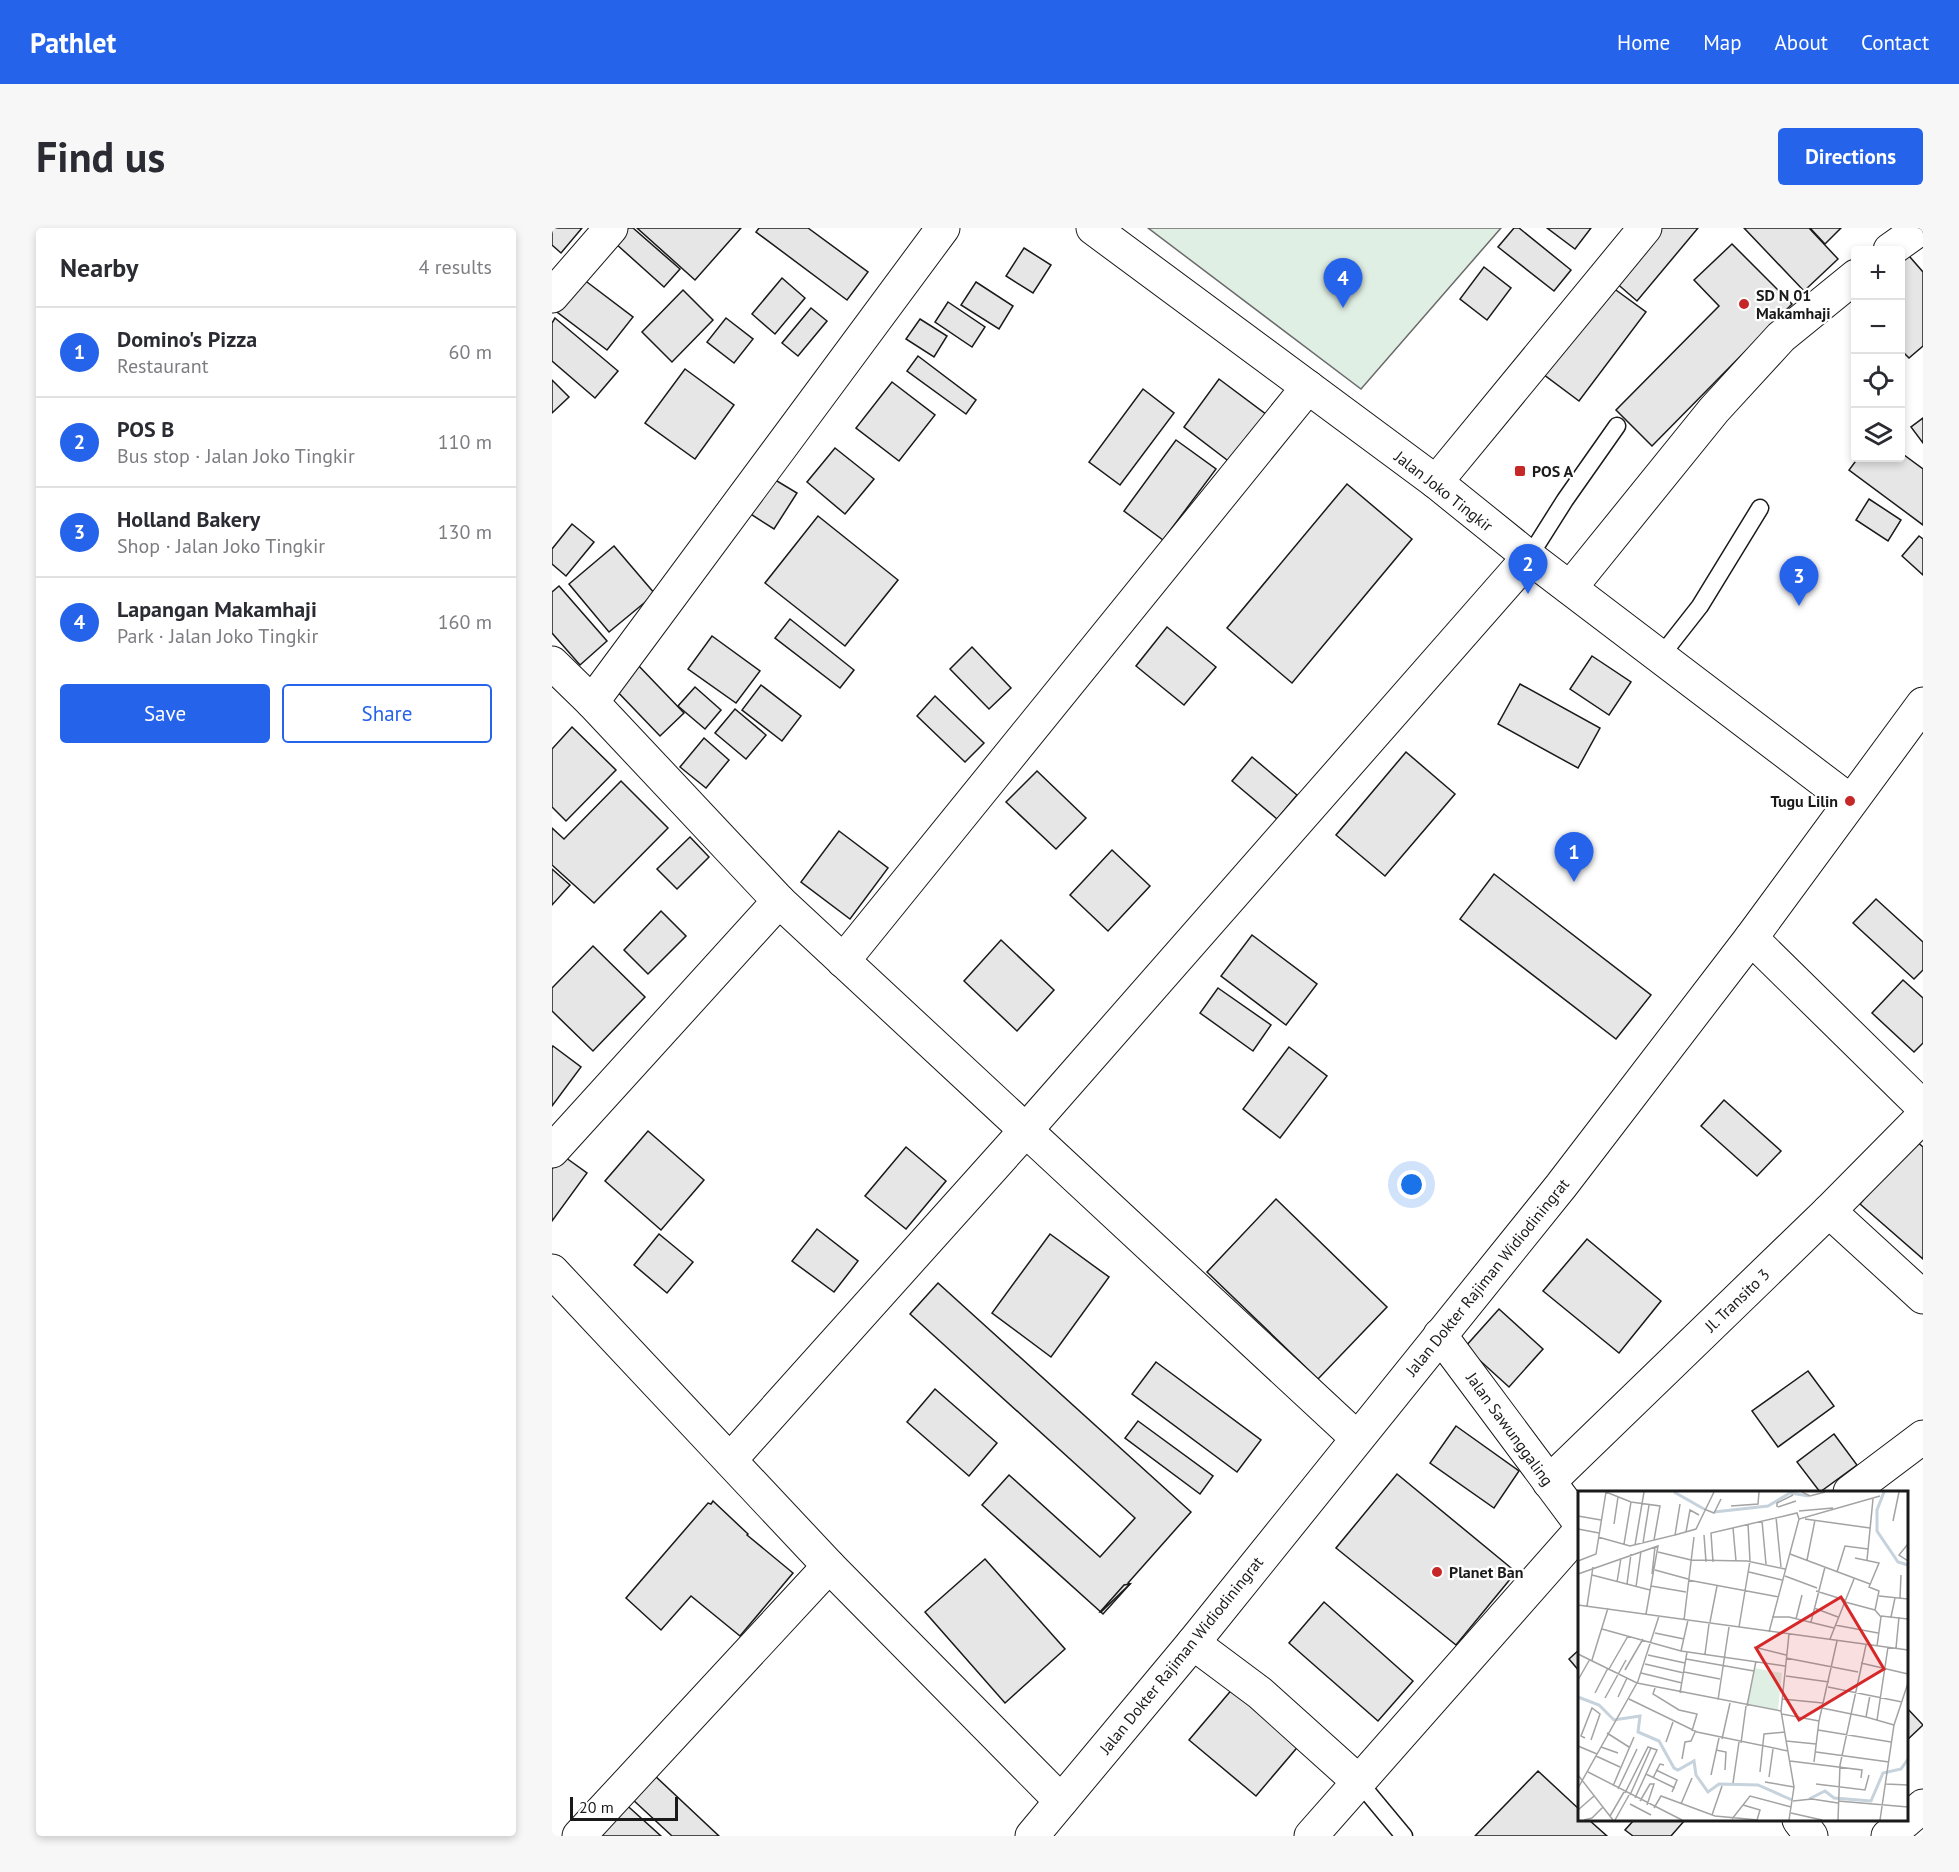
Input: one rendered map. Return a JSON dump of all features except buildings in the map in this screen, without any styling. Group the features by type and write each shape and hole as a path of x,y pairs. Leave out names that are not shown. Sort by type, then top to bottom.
{"street":[{"path":"552,296 611,228"},
{"path":"592,702 943,228"},
{"name":"Jalan Joko Tingkir","path":"1093,228 1436,482 1529,557 1850,801"},
{"path":"1436,482 1645,228"},
{"path":"1896,246 1921,228"},
{"path":"1570,588 1714,410 1781,337 1851,280"},
{"path":"843,961 1308,387"},
{"path":"730,1460 1026,1130 1529,557"},
{"path":"552,663 592,702 779,901 1357,1438"},
{"name":"Jalan Dokter Rajiman Widiodiningrat","path":"1032,1836 1192,1642 1561,1185 1752,938 1923,704"},
{"path":"552,1151 779,901"},
{"path":"1752,938 1923,1107"},
{"name":"Jl. Transito 3","path":"1549,1482 1829,1211 1923,1116"},
{"path":"1829,1211 1923,1297"},
{"path":"552,1271 829,1566 1061,1801"},
{"name":"Jalan Sawunggaling","path":"1440,1335 1578,1520"},
{"path":"1851,1491 1923,1437"},
{"path":"1311,1836 1578,1533"},
{"path":"579,1836 829,1566"},
{"path":"1192,1642 1260,1693 1359,1782"},
{"path":"1908,1819 1923,1806"},
{"path":"1800,1821 1811,1836"},
{"path":"1888,1836 1906,1821"}],"lane":[{"path":"1529,557 1617,426"},
{"path":"1660,657 1700,606 1760,508"},
{"path":"1359,1782 1404,1836"}],"green space":[{"path":"1148,228 1501,228 1361,389"}],"place":[{"name":"SD N 01 Makamhaji","path":"1744,304"},
{"name":"Lapangan Makamhaji","path":"1343,308"},
{"name":"POS A","path":"1520,471"},
{"name":"POS B","path":"1528,594"},
{"name":"Holland Bakery","path":"1799,606"},
{"name":"Tugu Lilin","path":"1850,801"},
{"name":"Domino's Pizza","path":"1574,882"},
{"name":"Planet Ban","path":"1437,1572"}]}
